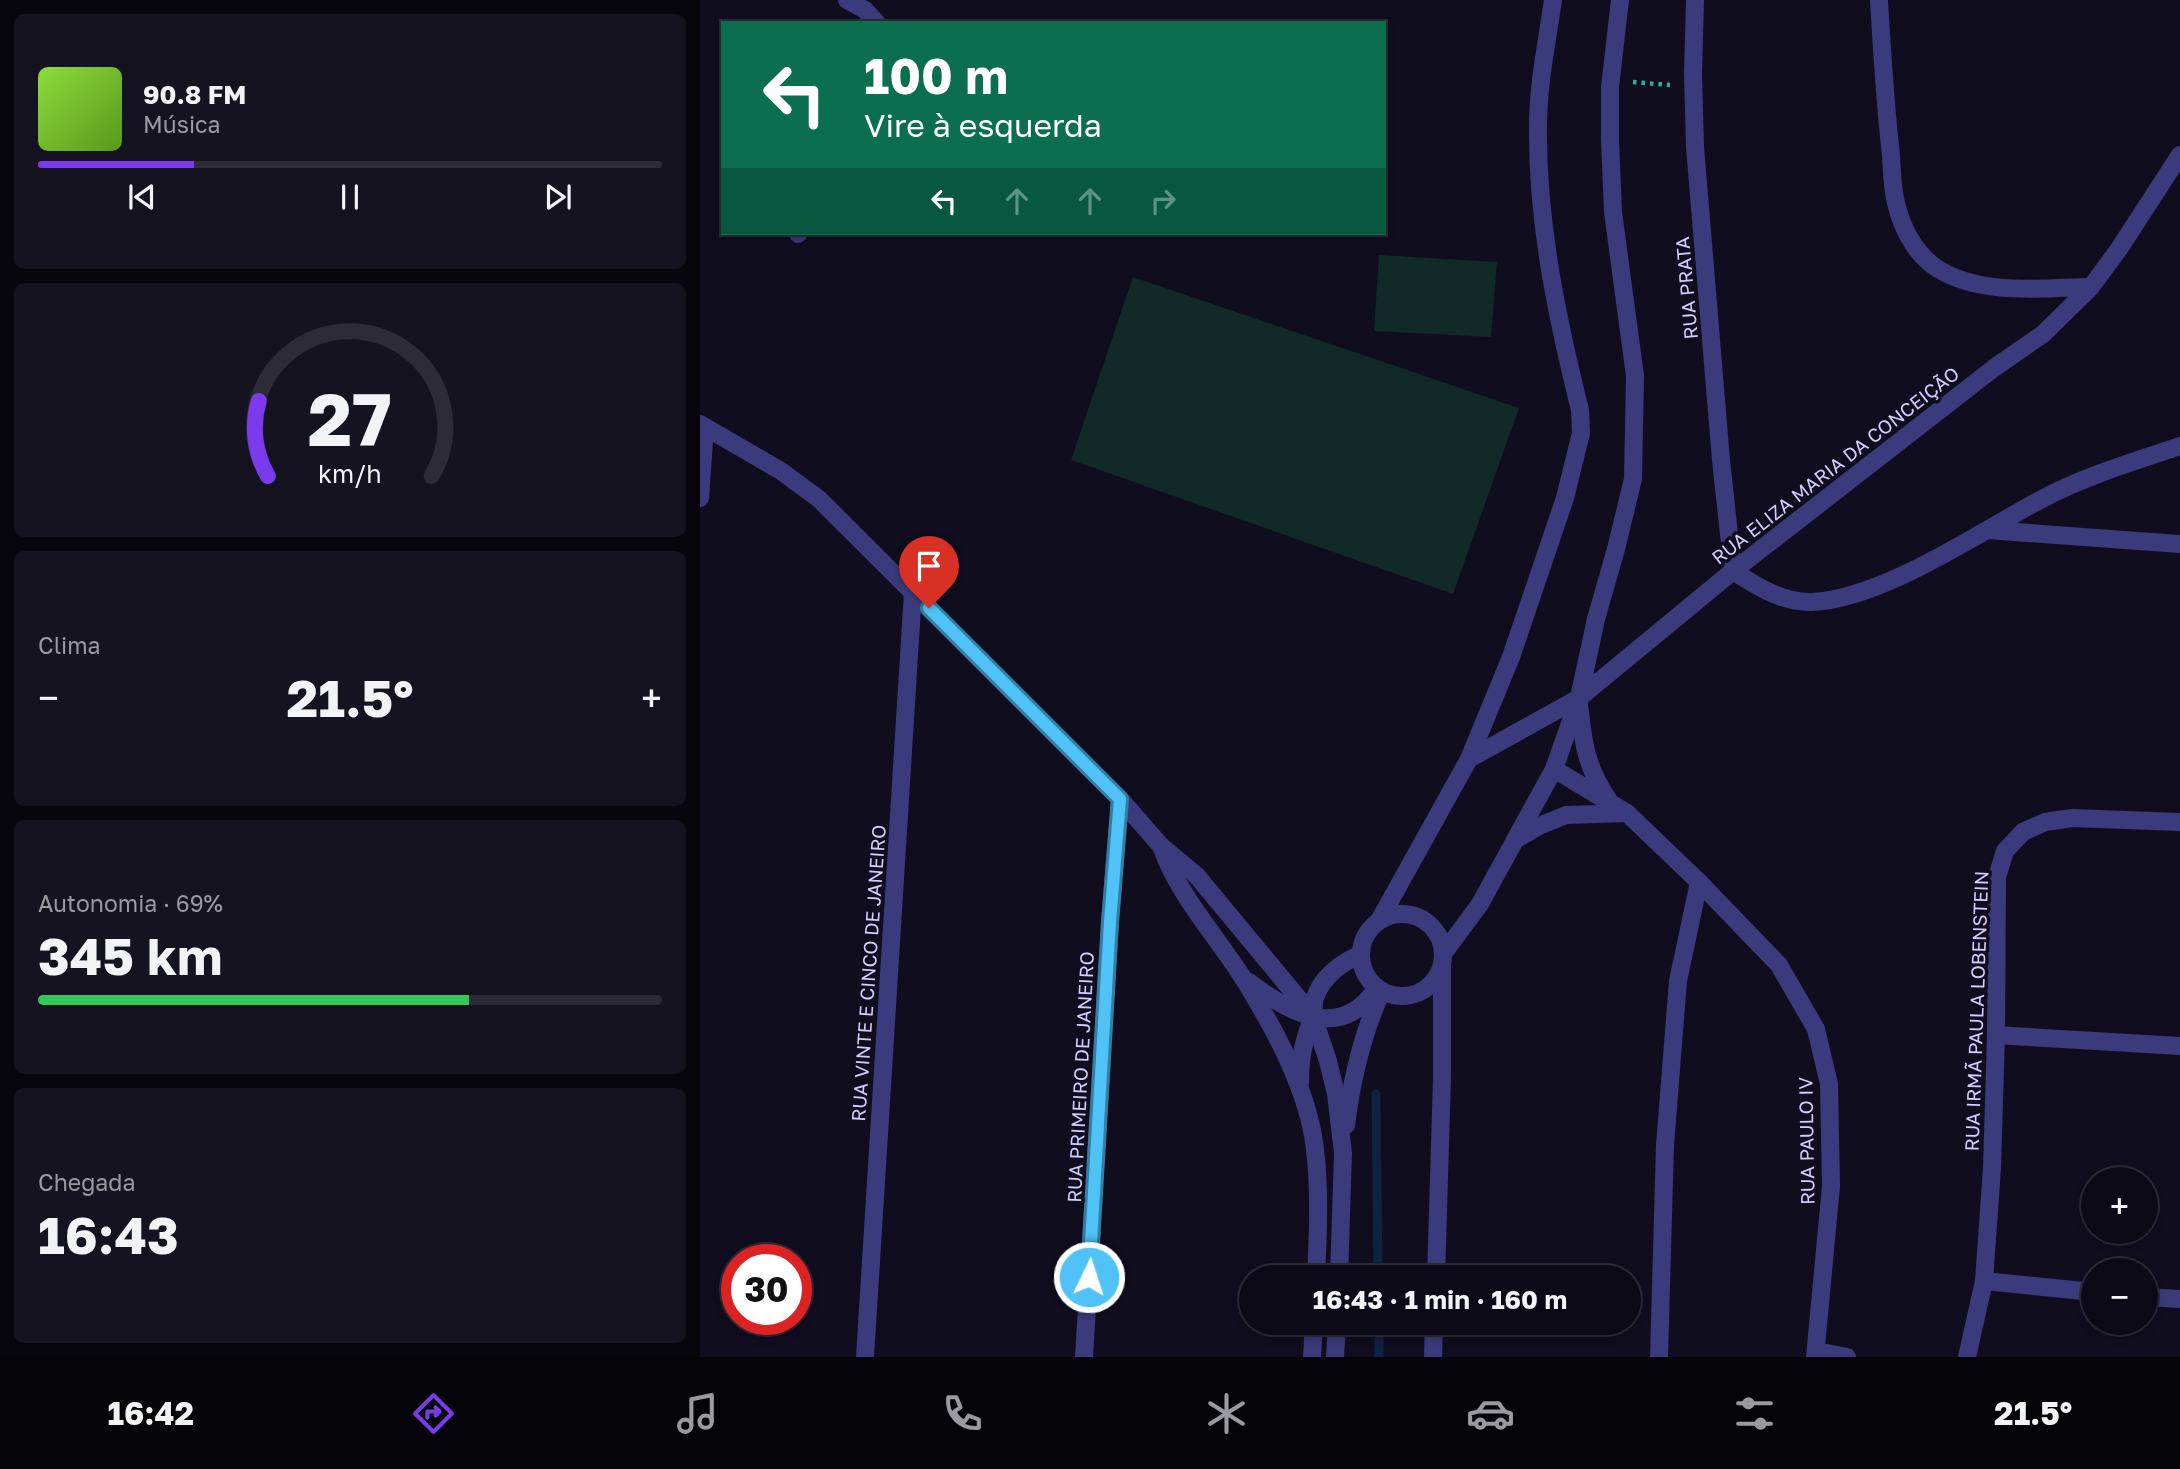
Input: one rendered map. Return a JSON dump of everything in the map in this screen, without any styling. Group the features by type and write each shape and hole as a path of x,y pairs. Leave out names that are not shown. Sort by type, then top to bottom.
{"street":[{"path":"847,0 865,10 875,21"},
{"path":"1553,0 1542,72 1538,125 1539,170 1544,232 1580,410 1581,433 1565,498 1511,657 1469,759 1380,919 1366,934 1361,954 1364,973 1379,989 1393,995 1406,996 1417,992 1436,977 1442,960 1480,904 1554,769 1579,698 1596,619 1633,479 1634,376 1613,212 1610,140 1611,80 1620,0"},
{"name":"RUA PRATA","path":"1695,0 1695,146 1733,571"},
{"path":"1879,0 1896,203 1921,256 1940,270 1968,281 2029,288 2091,287"},
{"name":"RUA ELIZA MARIA DA CONCEIÇÃO","path":"1469,759 1579,698 1733,571 1994,368 2043,334 2091,287 2180,155"},
{"path":"700,498 703,426 781,471 819,499 1120,799 1161,846 1198,876 1313,1016 1336,1094 1343,1153"},
{"path":"1733,571 1781,597 1809,602 1835,600 1863,592 1906,572 2082,479 2180,446"},
{"path":"1987,530 2180,544"},
{"name":"RUA VINTE E CINCO DE JANEIRO","path":"865,1357 913,592"},
{"path":"1579,698 1583,742 1589,765 1610,802"},
{"name":"RUA PAULO IV","path":"1554,769 1627,813 1699,882 1779,965 1816,1029 1829,1084 1831,1186 1815,1354"},
{"name":"RUA PRIMEIRO DE JANEIRO","path":"1084,1357 1120,799"},
{"path":"1515,840 1566,815 1627,813"},
{"name":"RUA IRMÃ PAULA LOBENSTEIN","path":"1967,1357 1984,1281 1992,1168 1997,877 2005,851 2023,832 2045,822 2072,818 2180,822"},
{"path":"1161,846 1178,883 1243,978 1282,1046 1300,1090 1315,1147 1319,1212 1317,1265"},
{"path":"1659,1357 1665,1145 1678,981 1699,882"},
{"path":"1380,919 1404,913 1416,916 1435,930 1441,941 1442,1078 1436,1265"},
{"path":"1300,1090 1300,1055 1313,1016 1314,1002 1323,983 1346,961 1361,954"},
{"path":"1243,978 1272,999 1326,1020 1354,1012 1379,989"},
{"path":"1339,1265 1343,1153 1350,1092 1363,1038 1379,989"},
{"path":"1996,1035 2180,1046"},
{"path":"1984,1281 2081,1291"},
{"path":"2158,1298 2180,1300"},
{"path":"1312,1357 1313,1335"},
{"path":"1335,1357 1336,1335"},
{"path":"1433,1357 1434,1335"},
{"path":"1815,1354 1847,1357"}],"path":[{"path":"1611,80 1675,86"}],"green space":[{"path":"1379,255 1497,262 1491,337 1374,331"},
{"path":"1133,277 1519,408 1453,594 1071,460"}],"waterway":[{"path":"1376,1094 1378,1265"},
{"path":"1379,1335 1379,1357"}],"route":[{"path":"929,608 1120,799 1089,1277"}]}
